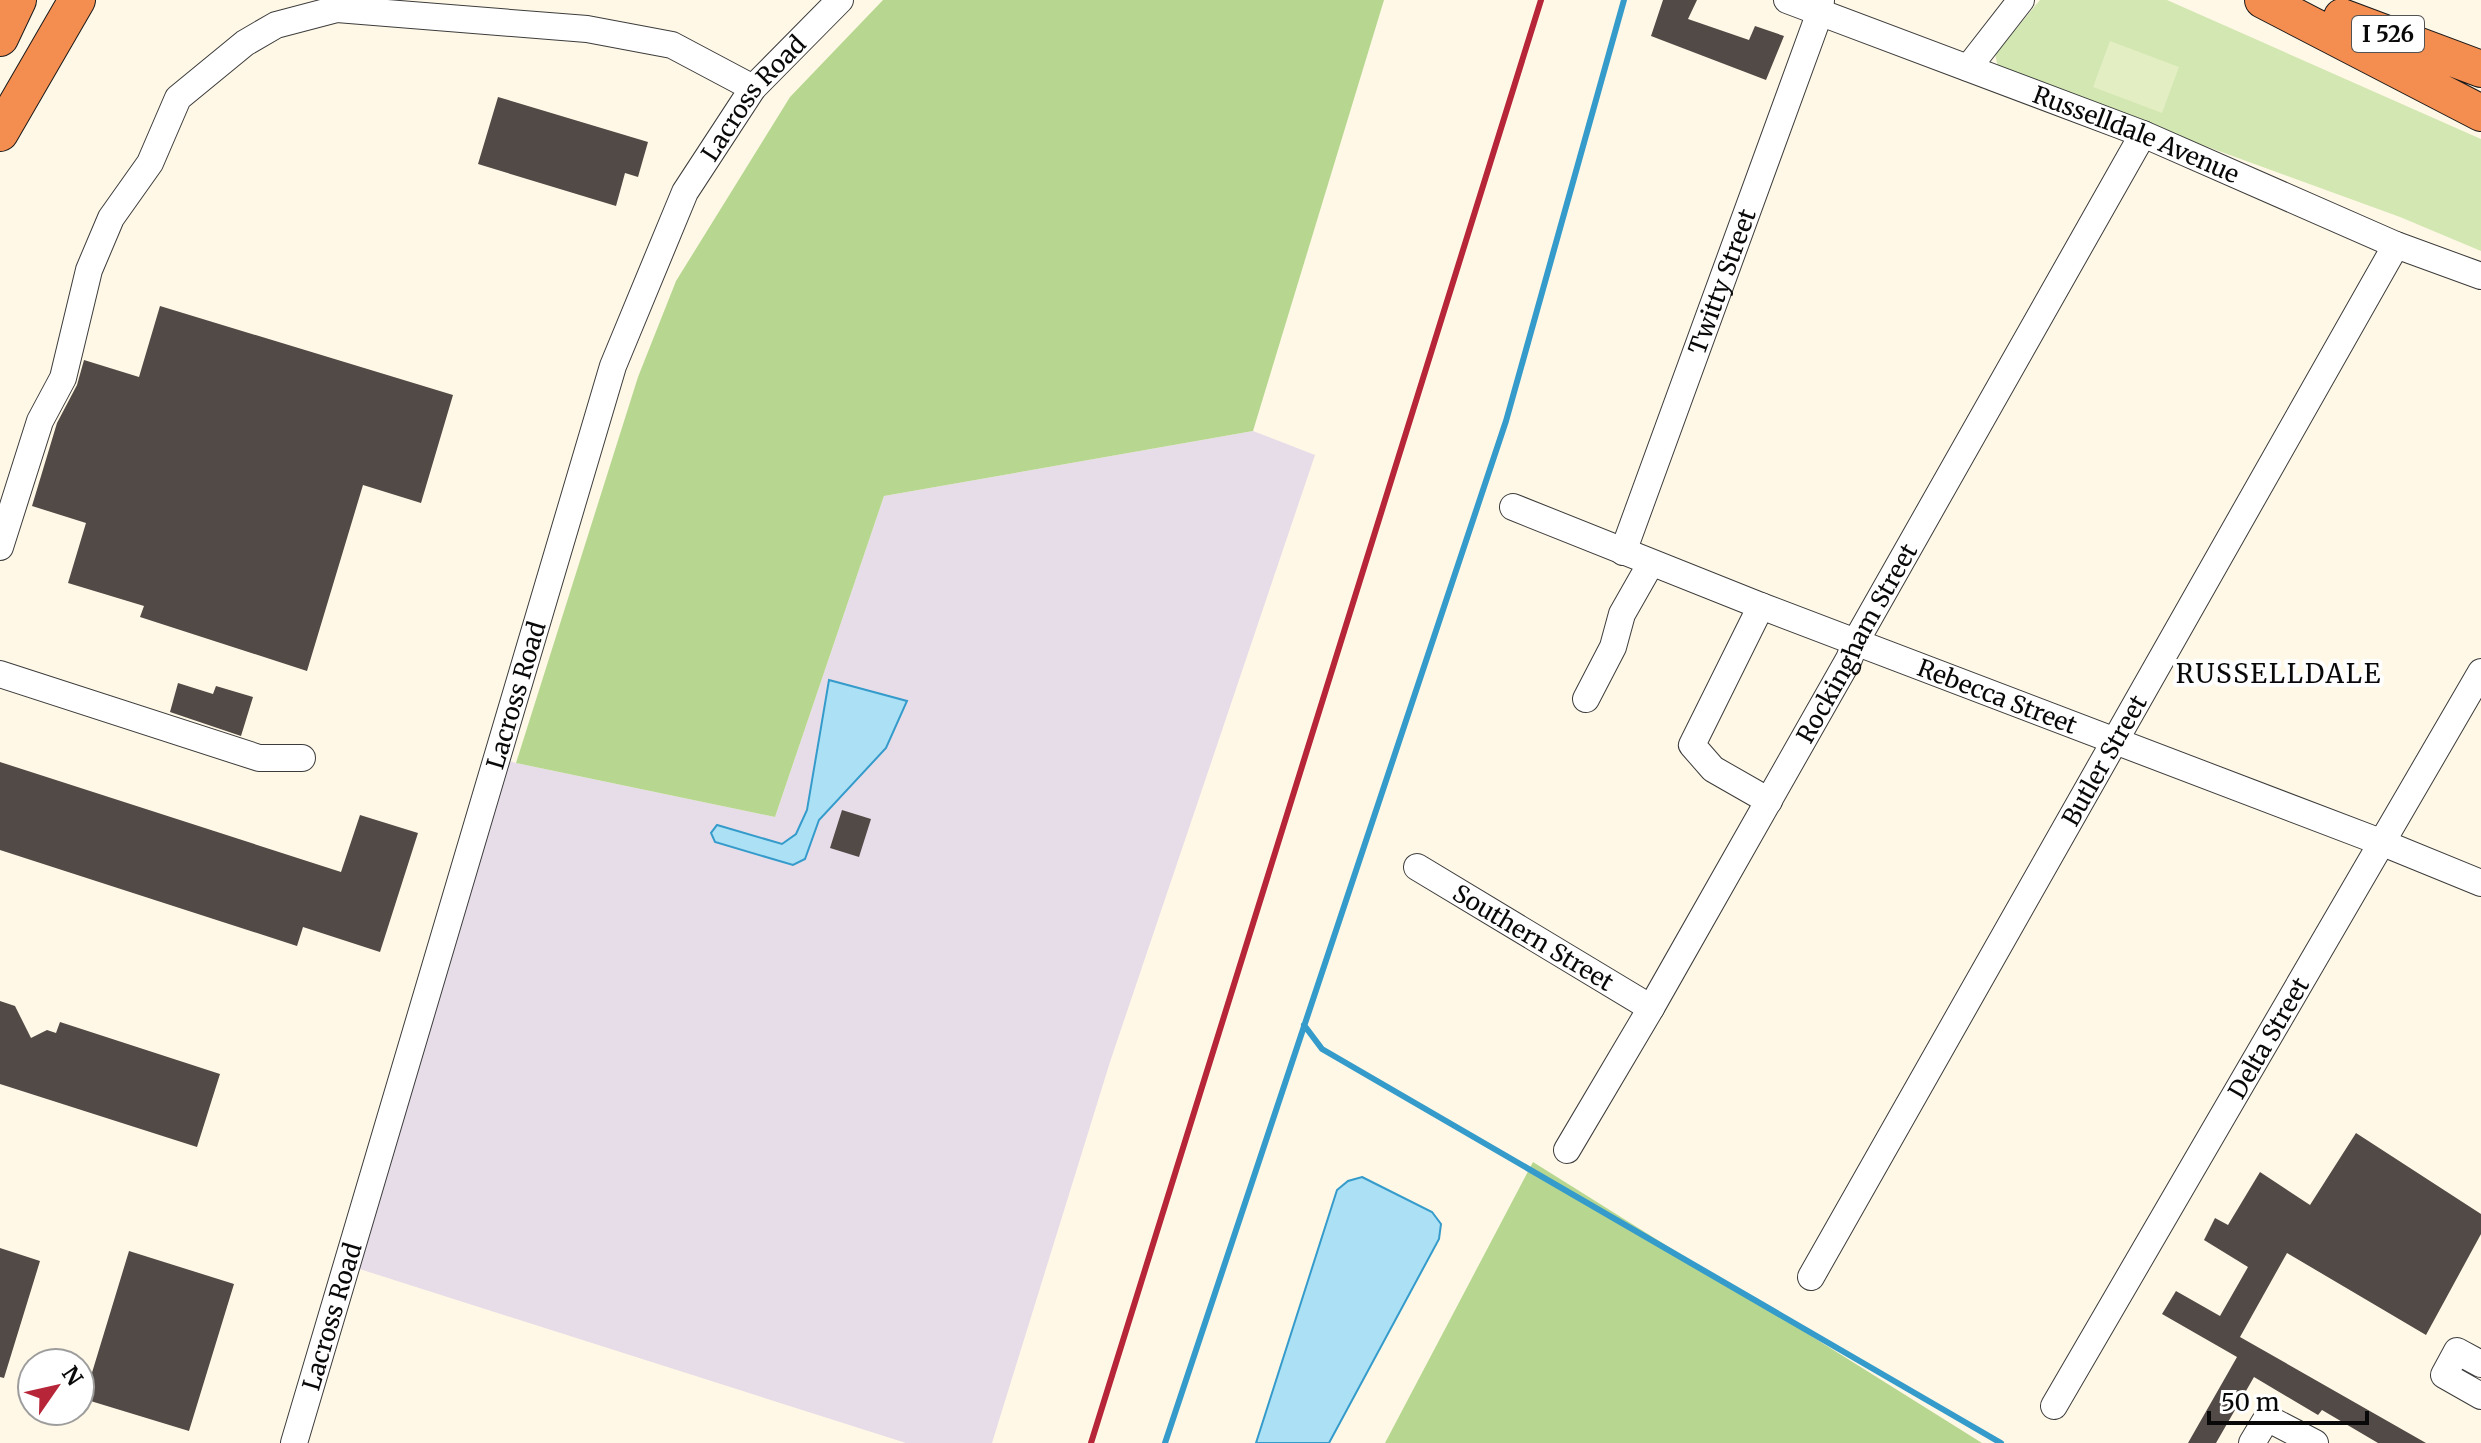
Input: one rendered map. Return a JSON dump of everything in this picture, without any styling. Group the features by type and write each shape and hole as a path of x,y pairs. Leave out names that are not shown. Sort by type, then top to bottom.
{"highway":[{"path":"0,38 18,0"},
{"path":"0,133 77,0"},
{"path":"2263,0 2481,113"},
{"name":"I 526","path":"2295,0 2481,69"}],"street":[{"name":"Lacross Road","path":"294,1443 613,366 685,192 753,88 840,0"},
{"name":"Russelldale Avenue","path":"1787,0 1821,6 1968,68 2143,134 2396,245 2481,276"},
{"path":"1968,68 2021,0"},
{"name":"Twitty Street","path":"1623,552 1821,6"},
{"path":"0,547 40,421 63,378 89,270 111,218 150,163 178,98 245,43 276,25 337,9 587,29 672,45 753,88"},
{"name":"Rockingham Street","path":"1567,1150 1769,801 2143,134"},
{"name":"Butler Street","path":"1811,1277 2396,245"},
{"name":"Rebecca Street","path":"1513,507 1761,606 2481,883"},
{"path":"1586,699 1613,647 1622,614 1651,563"},
{"path":"1761,606 1692,745 1713,769 1769,801"},
{"name":"Delta Street","path":"2054,1406 2481,672"},
{"path":"0,674 259,758 302,758"},
{"name":"Southern Street","path":"1417,867 1651,1008"},
{"path":"2481,1364 2457,1351 2444,1375 2481,1396"},
{"path":"2252,1443 2267,1418 2315,1443"}],"shaded area":[{"path":"1253,431 1315,455 1110,1062 992,1443 906,1443 347,1265 497,757 775,817 884,496"}],"green space":[{"path":"883,0 1384,0 1253,431 884,496 775,817 516,763 638,377 676,281 790,97"},
{"path":"2040,0 2167,0 2481,139 2481,251 2400,217 1998,67 1995,54"},
{"path":"2110,41 2179,67 2162,113 2093,87"},
{"path":"1533,1162 1982,1443 1385,1443"}],"water":[{"path":"829,680 907,701 886,748 819,820 805,859 793,865 715,842 711,833 717,825 782,844 796,834 807,810"},
{"path":"1362,1177 1432,1212 1441,1224 1439,1239 1329,1443 1256,1443 1337,1190 1348,1181"}],"building":[{"path":"1663,0 1697,0 1688,19 1749,40 1755,26 1784,36 1766,80 1651,36"},
{"path":"498,97 648,142 638,177 625,173 616,206 478,164"},
{"path":"160,306 453,395 421,503 363,485 307,671 140,617 144,606 68,583 86,523 32,506 57,423 77,385 84,360 139,377"},
{"path":"178,683 213,694 216,686 253,697 241,736 170,712"},
{"path":"0,762 341,872 360,815 418,833 380,952 303,927 297,946 0,850"},
{"path":"842,810 871,819 859,857 830,848"},
{"path":"0,1001 15,1006 31,1038 47,1030 56,1033 60,1022 220,1074 197,1147 0,1084"},
{"path":"2356,1133 2481,1214 2481,1234 2426,1335 2287,1253 2240,1337 2426,1443 2378,1443 2322,1410 2318,1415 2254,1377 2216,1443 2188,1443 2237,1357 2162,1314 2176,1291 2220,1316 2248,1267 2204,1240 2215,1218 2228,1225 2260,1172 2310,1205"},
{"path":"0,1248 40,1261 4,1378 0,1377"},
{"path":"129,1251 234,1284 189,1431 96,1403 96,1360"}],"waterway":[{"path":"1165,1443 1506,421 1624,0"},
{"path":"1304,1025 1322,1049 2001,1443"}],"railway":[{"path":"1091,1443 1541,0"}],"district":[{"name":"RUSSELLDALE","path":"2279,673"}]}
